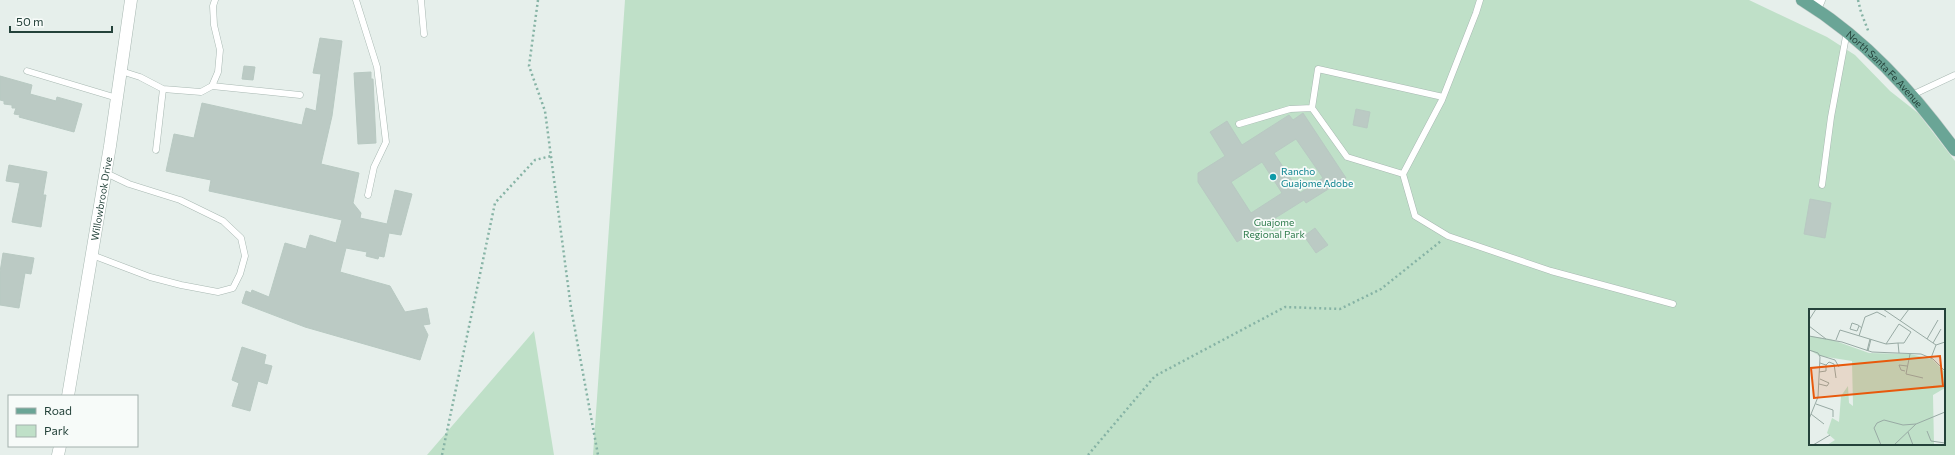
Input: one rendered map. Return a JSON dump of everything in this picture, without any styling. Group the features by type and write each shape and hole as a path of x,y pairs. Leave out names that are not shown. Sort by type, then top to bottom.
{"main road":[{"name":"North Santa Fe Avenue","path":"1802,0 1817,4 1847,30 1912,95 1955,150"}],"street":[{"name":"Willowbrook Drive","path":"68,395 106,173 130,0"}],"lane":[{"path":"212,86 218,72 220,50 214,26 213,6 215,0"},
{"path":"356,0 377,67 386,142 374,167 368,195"},
{"path":"421,0 424,34"},
{"path":"1480,0 1443,97 1403,174 1415,216 1448,236 1551,271 1673,304"},
{"path":"1822,185 1831,116 1847,30"},
{"path":"1403,174 1347,157 1312,108 1318,69 1443,97"},
{"path":"26,71 117,98"},
{"path":"121,71 140,77 163,89 201,92 212,86 300,95"},
{"path":"1912,95 1955,75"},
{"path":"156,150 163,89"},
{"path":"1239,124 1290,109 1312,108"},
{"path":"92,255 150,277 218,292 233,288 240,274 245,256 241,238 223,222 180,200 129,184 106,173"}],"path":[{"path":"538,0 529,66 545,111 571,308 598,455"},
{"path":"442,455 495,203 535,160 551,156"},
{"path":"1088,455 1154,376 1285,307 1340,309 1380,289 1448,236"}],"green space":[{"name":"Guajome Regional Park","path":"625,0 1749,0 1827,37 1855,55 1890,91 1918,113 1955,161 1955,455 593,455"},
{"path":"534,331 554,455 427,455"}],"building":[{"path":"320,38 342,41 332,116 321,164 359,173 353,203 361,213 360,218 387,224 395,190 412,194 401,235 389,233 384,257 379,256 378,259 366,256 367,252 346,248 340,272 390,286 405,312 427,308 430,324 423,325 428,335 420,360 305,327 242,303 246,291 251,293 252,290 269,297 285,243 306,249 310,235 336,243 342,220 209,191 211,180 166,171 174,134 194,138 202,103 302,125 306,108 316,111 321,74 313,73"},
{"path":"244,66 255,67 253,80 242,79"},
{"path":"371,72 371,79 373,79 376,143 358,144 354,73"},
{"path":"0,76 32,85 30,94 56,101 57,97 82,104 74,132 19,117 20,115 14,114 16,108 12,108 12,105 4,104 4,101 0,100"},
{"path":"1356,109 1370,112 1367,128 1353,125"},
{"path":"1303,113 1346,178 1306,203 1304,200 1237,242 1198,182 1198,173 1225,156 1210,132 1227,121 1242,145 1289,115 1293,120","holes":["1296,139 1323,178 1300,193 1274,153","1262,162 1282,193 1251,213 1231,182"]},
{"path":"9,165 47,172 43,195 46,195 41,227 12,222 20,183 6,181"},
{"path":"1810,199 1831,203 1825,238 1804,234"},
{"path":"1315,228 1328,245 1316,253 1304,236"},
{"path":"3,253 34,258 31,274 25,273 19,308 0,305 0,272"},
{"path":"242,347 266,355 264,364 272,366 267,384 258,381 250,411 232,406 239,383 232,380"}],"place":[{"name":"Rancho Guajome Adobe","path":"1273,177"}]}
